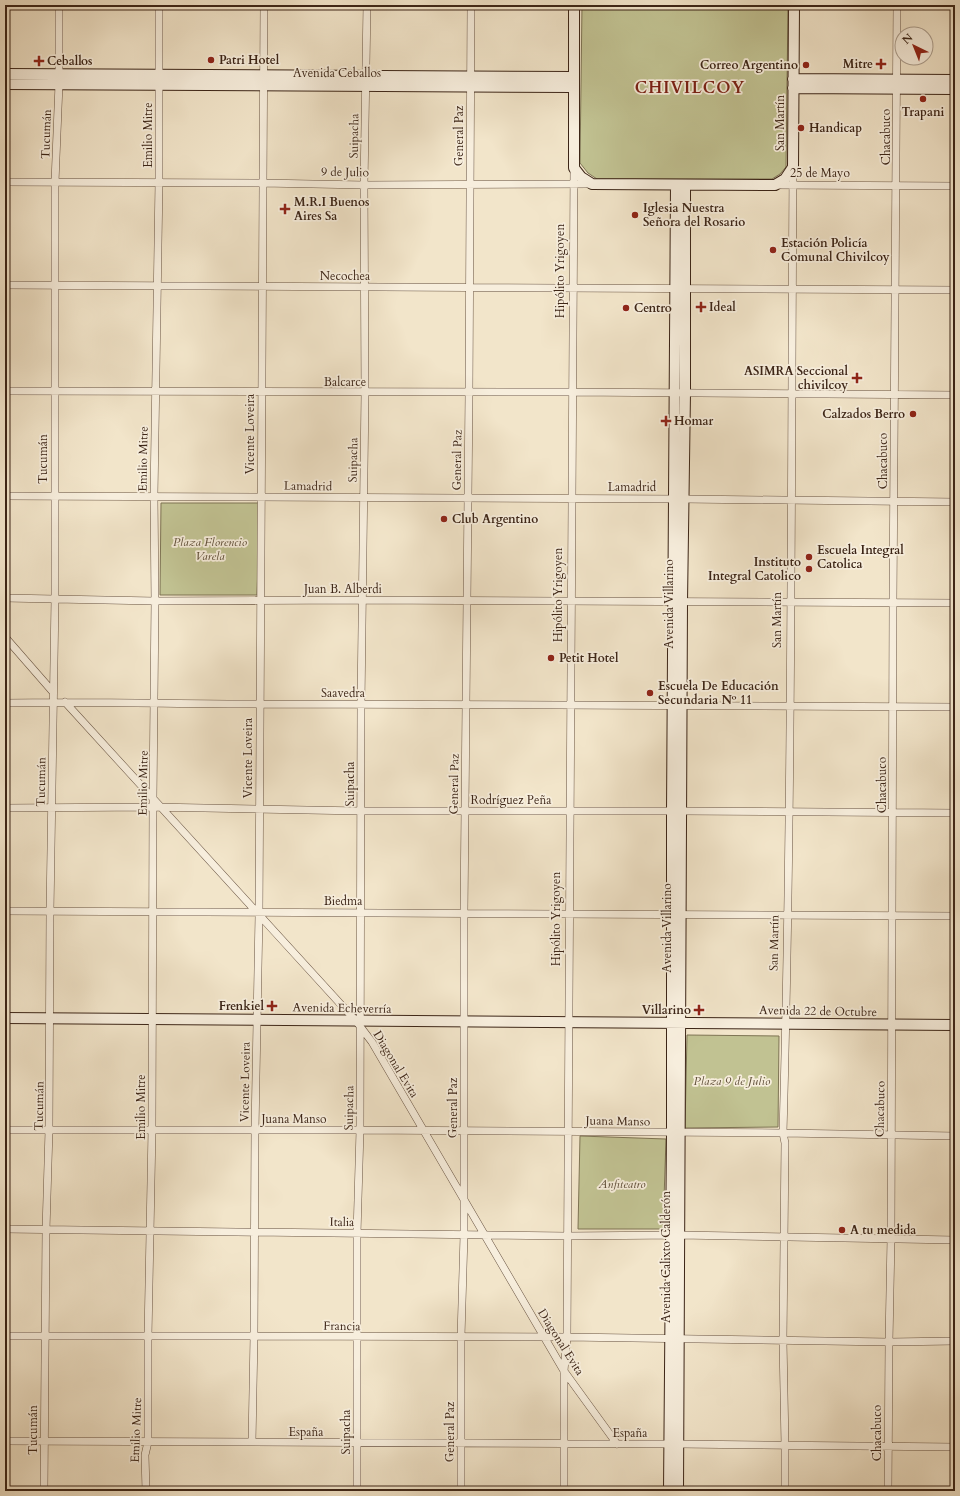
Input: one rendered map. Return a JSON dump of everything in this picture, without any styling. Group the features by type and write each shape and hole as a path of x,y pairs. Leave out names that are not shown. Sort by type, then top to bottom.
{"main road":[{"name":"Hipólito Yrigoyen","path":"574,5 574,168"},
{"name":"San Martín","path":"775,185 786,178 793,167 794,5"},
{"name":"Avenida Ceballos","path":"5,74 59,79 574,82"},
{"name":"Avenida Ceballos","path":"5,84 59,79"},
{"path":"897,84 955,80"},
{"path":"793,83 897,84 955,89"},
{"path":"574,168 580,177 592,184"},
{"name":"9 de Julio","path":"592,184 681,185"},
{"name":"25 de Mayo","path":"681,185 775,185"},
{"name":"Avenida Villarino","path":"676,1023 677,602 681,185"},
{"name":"Avenida Echeverría","path":"5,1018 256,1020 359,1023 676,1023"},
{"name":"Avenida 22 de Octubre","path":"676,1023 892,1026 955,1025"},
{"name":"Avenida Calixto Calderón","path":"676,1023 674,1444 678,1491"},
{"name":"Avenida Calixto Calderón","path":"669,1491 674,1444"}],"street":[{"name":"Tucumán","path":"44,1491 46,1230 49,1130 51,808 55,599 55,182 59,79 59,5"},
{"name":"Emilio Mitre","path":"146,1491 145,1455 148,1442 148,1336 152,1130 153,911 157,807 153,799 155,704 155,391 159,182 159,5"},
{"name":"Vicente Loveira","path":"252,1442 261,601 264,5"},
{"name":"Suipacha","path":"357,1491 358,1337 356,1234 360,1130 359,1023 361,912 361,704 365,393 364,185 367,5"},
{"name":"General Paz","path":"460,1491 461,1337 464,1235 463,1022 471,5"},
{"name":"Chacabuco","path":"888,1491 891,1238 897,5"},
{"name":"San Martín","path":"785,1491 783,1341 785,1143 783,1133 788,914 793,167"},
{"name":"Hipólito Yrigoyen","path":"564,1491 564,1371 567,1337 569,811 572,601 572,288 574,168"},
{"name":"9 de Julio","path":"5,182 159,182 364,185 592,184"},
{"name":"25 de Mayo","path":"775,185 955,186"},
{"name":"Necochea","path":"5,285 955,290"},
{"name":"Balcarce","path":"5,391 365,393 572,392 955,395"},
{"name":"Lamadrid","path":"5,496 261,496 955,502"},
{"name":"Juan B. Alberdi","path":"5,598 155,601 363,600 955,603"},
{"path":"5,637 53,692"},
{"path":"65,702 153,799"},
{"name":"Saavedra","path":"5,703 65,702 155,704 955,707"},
{"name":"Rodríguez Peña","path":"5,808 157,807 465,811 676,811 955,814"},
{"name":"Diagonal Evita","path":"157,807 258,913 359,1023 372,1042 564,1371 617,1444"},
{"name":"Biedma","path":"5,910 258,913 361,912 955,916"},
{"name":"Juana Manso","path":"5,1130 422,1130 955,1136"},
{"name":"Italia","path":"5,1229 356,1234 891,1238 955,1240"},
{"name":"Francia","path":"5,1336 567,1337 783,1341 955,1341"},
{"name":"España","path":"5,1441 674,1444 955,1447"}],"green space":[{"path":"582,5 788,5 786,167 780,174 772,179 597,179 588,173 580,163"},
{"name":"Plaza Florencio Varela","path":"161,503 260,503 257,595 160,595"},
{"name":"Plaza 9 de Julio","path":"687,1035 779,1036 778,1127 685,1128"},
{"name":"Anfiteatro","path":"580,1136 666,1139 663,1229 578,1229"}],"place":[{"name":"Patri Hotel","path":"211,60"},
{"name":"Ceballos","path":"39,61"},
{"name":"Mitre","path":"881,64"},
{"name":"Correo Argentino","path":"806,65"},
{"name":"Trapani","path":"923,99"},
{"name":"Handicap","path":"801,128"},
{"name":"M.R.I Buenos Aires Sa","path":"285,209"},
{"name":"Iglesia Nuestra Señora del Rosario","path":"635,215"},
{"name":"Estación Policía Comunal Chivilcoy","path":"773,250"},
{"name":"Ideal","path":"701,307"},
{"name":"Centro","path":"626,308"},
{"name":"ASIMRA Seccional chivilcoy","path":"857,378"},
{"name":"Calzados Berro","path":"913,414"},
{"name":"Homar","path":"666,421"},
{"name":"Club Argentino","path":"444,519"},
{"name":"Escuela Integral Catolica","path":"809,557"},
{"name":"Instituto Integral Catolico","path":"809,569"},
{"name":"Petit Hotel","path":"551,658"},
{"name":"Escuela De Educación Secundaria Nº 11","path":"650,693"},
{"name":"Frenkiel","path":"272,1006"},
{"name":"Villarino","path":"699,1010"},
{"name":"A tu medida","path":"842,1230"}],"district":[{"name":"CHIVILCOY","path":"690,87"}]}
